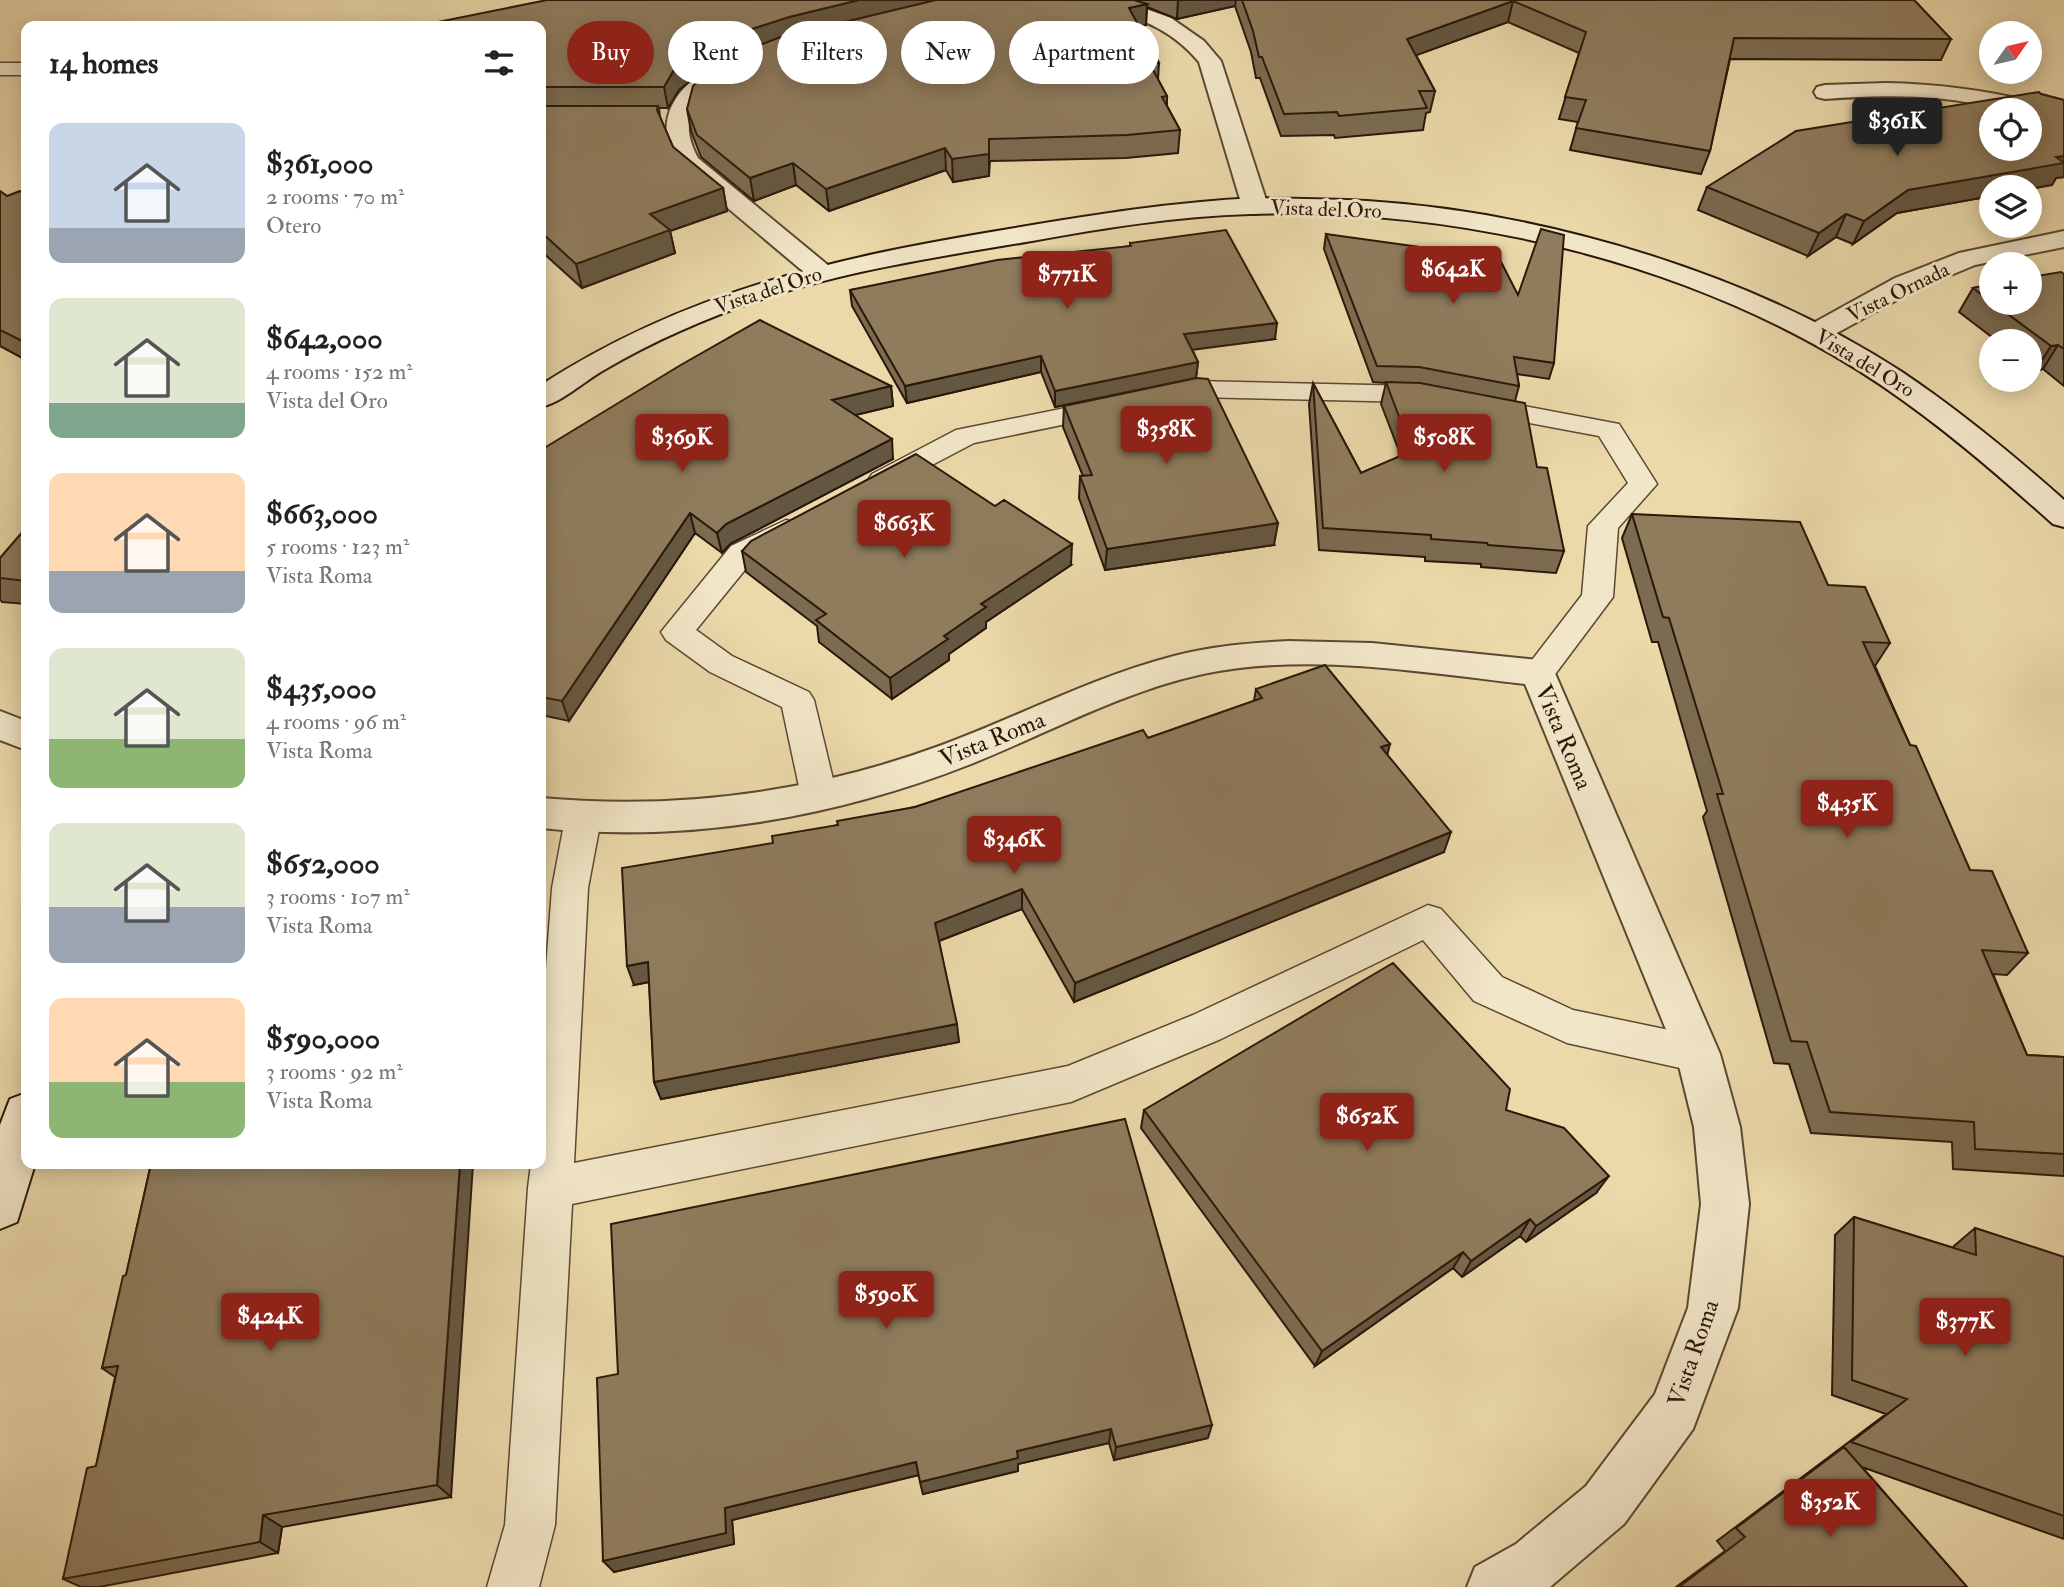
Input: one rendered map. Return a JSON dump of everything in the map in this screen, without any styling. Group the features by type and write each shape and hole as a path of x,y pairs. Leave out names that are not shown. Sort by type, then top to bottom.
{"street":[{"path":"1064,0 1105,2 1160,20 1182,32 1199,46 1210,61 1255,206"},
{"path":"704,84 685,101 676,118 677,145 688,162 820,272"},
{"path":"1825,92 1903,88 1944,90 1987,97 2064,117"},
{"path":"649,118 676,118"},
{"name":"Vista del Oro","path":"546,395 606,357 665,327 726,302 820,272 906,252 1144,216 1255,206 1372,209 1461,219 1551,237 1641,261 1729,293 1816,333 1897,380 1948,415 2022,475 2064,517"},
{"name":"Vista Ornada","path":"1816,333 1905,284 1968,259 2064,239"},
{"name":"Vista Roma","path":"546,815 583,819 688,817 792,803 893,776 955,754 1148,676 1206,661 1287,653 1370,655 1538,673 1698,1054 1717,1127 1725,1204 1713,1308 1675,1411 1605,1505 1536,1564 1495,1587"},
{"path":"0,725 21,734"},
{"path":"0,1206 21,1132"}],"lane":[{"path":"0,69 21,69"},
{"path":"854,495 965,436 1195,389 1415,394 1609,430 1643,484 1603,526 1597,597 1538,673"},
{"path":"804,520 742,553 677,632 721,664 797,700 819,796"},
{"path":"513,1587 530,1525 570,888 583,819"},
{"path":"551,1188 1071,1084 1207,1027 1428,920 1488,989 1567,1026 1698,1054"}],"building":[{"path":"547,0 859,0 763,25 763,21 668,21 668,80 664,87 546,87 546,21 443,21"},
{"path":"936,0 1134,0 1147,4 1129,8 1136,21 1009,21 1009,84 1159,84 1159,81 1167,96 1162,97 1180,130 1127,135 989,139 989,154 952,159 945,148 826,189 793,163 750,178 697,135 687,109 693,86 763,84 763,44 777,38 777,84 887,84 887,21 849,21"},
{"path":"1242,0 1914,0 1951,39 1734,38 1710,151 1576,128 1586,100 1565,97 1586,32 1513,1 1407,39 1435,91 1419,91 1427,108 1339,116 1337,112 1284,114 1262,57 1259,57"},
{"path":"2039,92 2064,100 2064,156 2056,157 2064,163 1995,175 1979,175 1979,178 1908,190 1864,221 1846,214 1819,233 1707,187 1796,131 1979,102 1979,161 2042,161 2042,98 2002,98"},
{"path":"546,106 658,106 657,110 673,147 723,188 650,214 670,230 576,264 546,237"},
{"path":"0,191 7,196 20,191 21,340 0,330"},
{"path":"1541,229 1564,235 1554,363 1514,357 1519,386 1419,367 1377,366 1326,234 1499,258 1518,295"},
{"path":"1226,230 1277,323 1184,334 1198,362 1055,391 1041,356 905,386 850,290 997,260 1131,246 1130,243"},
{"path":"2061,272 2064,274 2064,349 2058,345 2051,346 2042,339 2042,329 2028,329 2009,315 2042,315 2042,275"},
{"path":"760,320 891,386 832,400 892,439 726,524 717,533 690,513 562,701 546,698 546,447"},
{"path":"1197,378 1208,379 1278,523 1107,549 1080,476 1092,475 1064,406"},
{"path":"1386,382 1420,383 1525,403 1537,467 1547,468 1564,551 1431,539 1431,535 1323,528 1313,383 1361,473 1412,451"},
{"path":"916,454 995,506 1004,500 1072,544 981,604 986,607 944,636 948,639 890,678 816,620 826,614 742,551 751,541"},
{"path":"1632,514 1800,522 1828,585 1865,587 1890,643 1863,642 1910,745 1916,746 1970,870 1992,871 2028,953 1982,950 2027,1055 2064,1057 2064,1154 1975,1149 1974,1122 1830,1112 1807,1042 1791,1041 1717,794 1723,794 1669,618 1663,617"},
{"path":"21,534 21,580 0,578 0,558"},
{"path":"1325,665 1390,744 1381,747 1451,832 1075,983 1022,889 935,923 957,1024 654,1082 648,962 627,966 622,868 773,843 772,836 838,825 837,821 915,807 1143,730 1148,738 1262,698 1256,689"},
{"path":"1393,963 1510,1089 1506,1110 1564,1128 1609,1176 1536,1226 1530,1219 1471,1261 1463,1252 1322,1351 1144,1110"},
{"path":"1125,1119 1212,1425 1116,1447 1111,1429 1017,1451 1018,1458 920,1482 916,1462 725,1508 726,1533 603,1561 597,1378 618,1374 611,1224"},
{"path":"150,1169 460,1169 437,1485 263,1515 260,1542 63,1579 87,1468 96,1466 118,1366 102,1368 123,1276 126,1275"},
{"path":"1854,1217 1976,1255 1975,1228 2064,1257 2064,1516 1851,1442 1907,1399 1852,1380"},
{"path":"1844,1447 1967,1587 1679,1587 1745,1537 1736,1528"}]}
